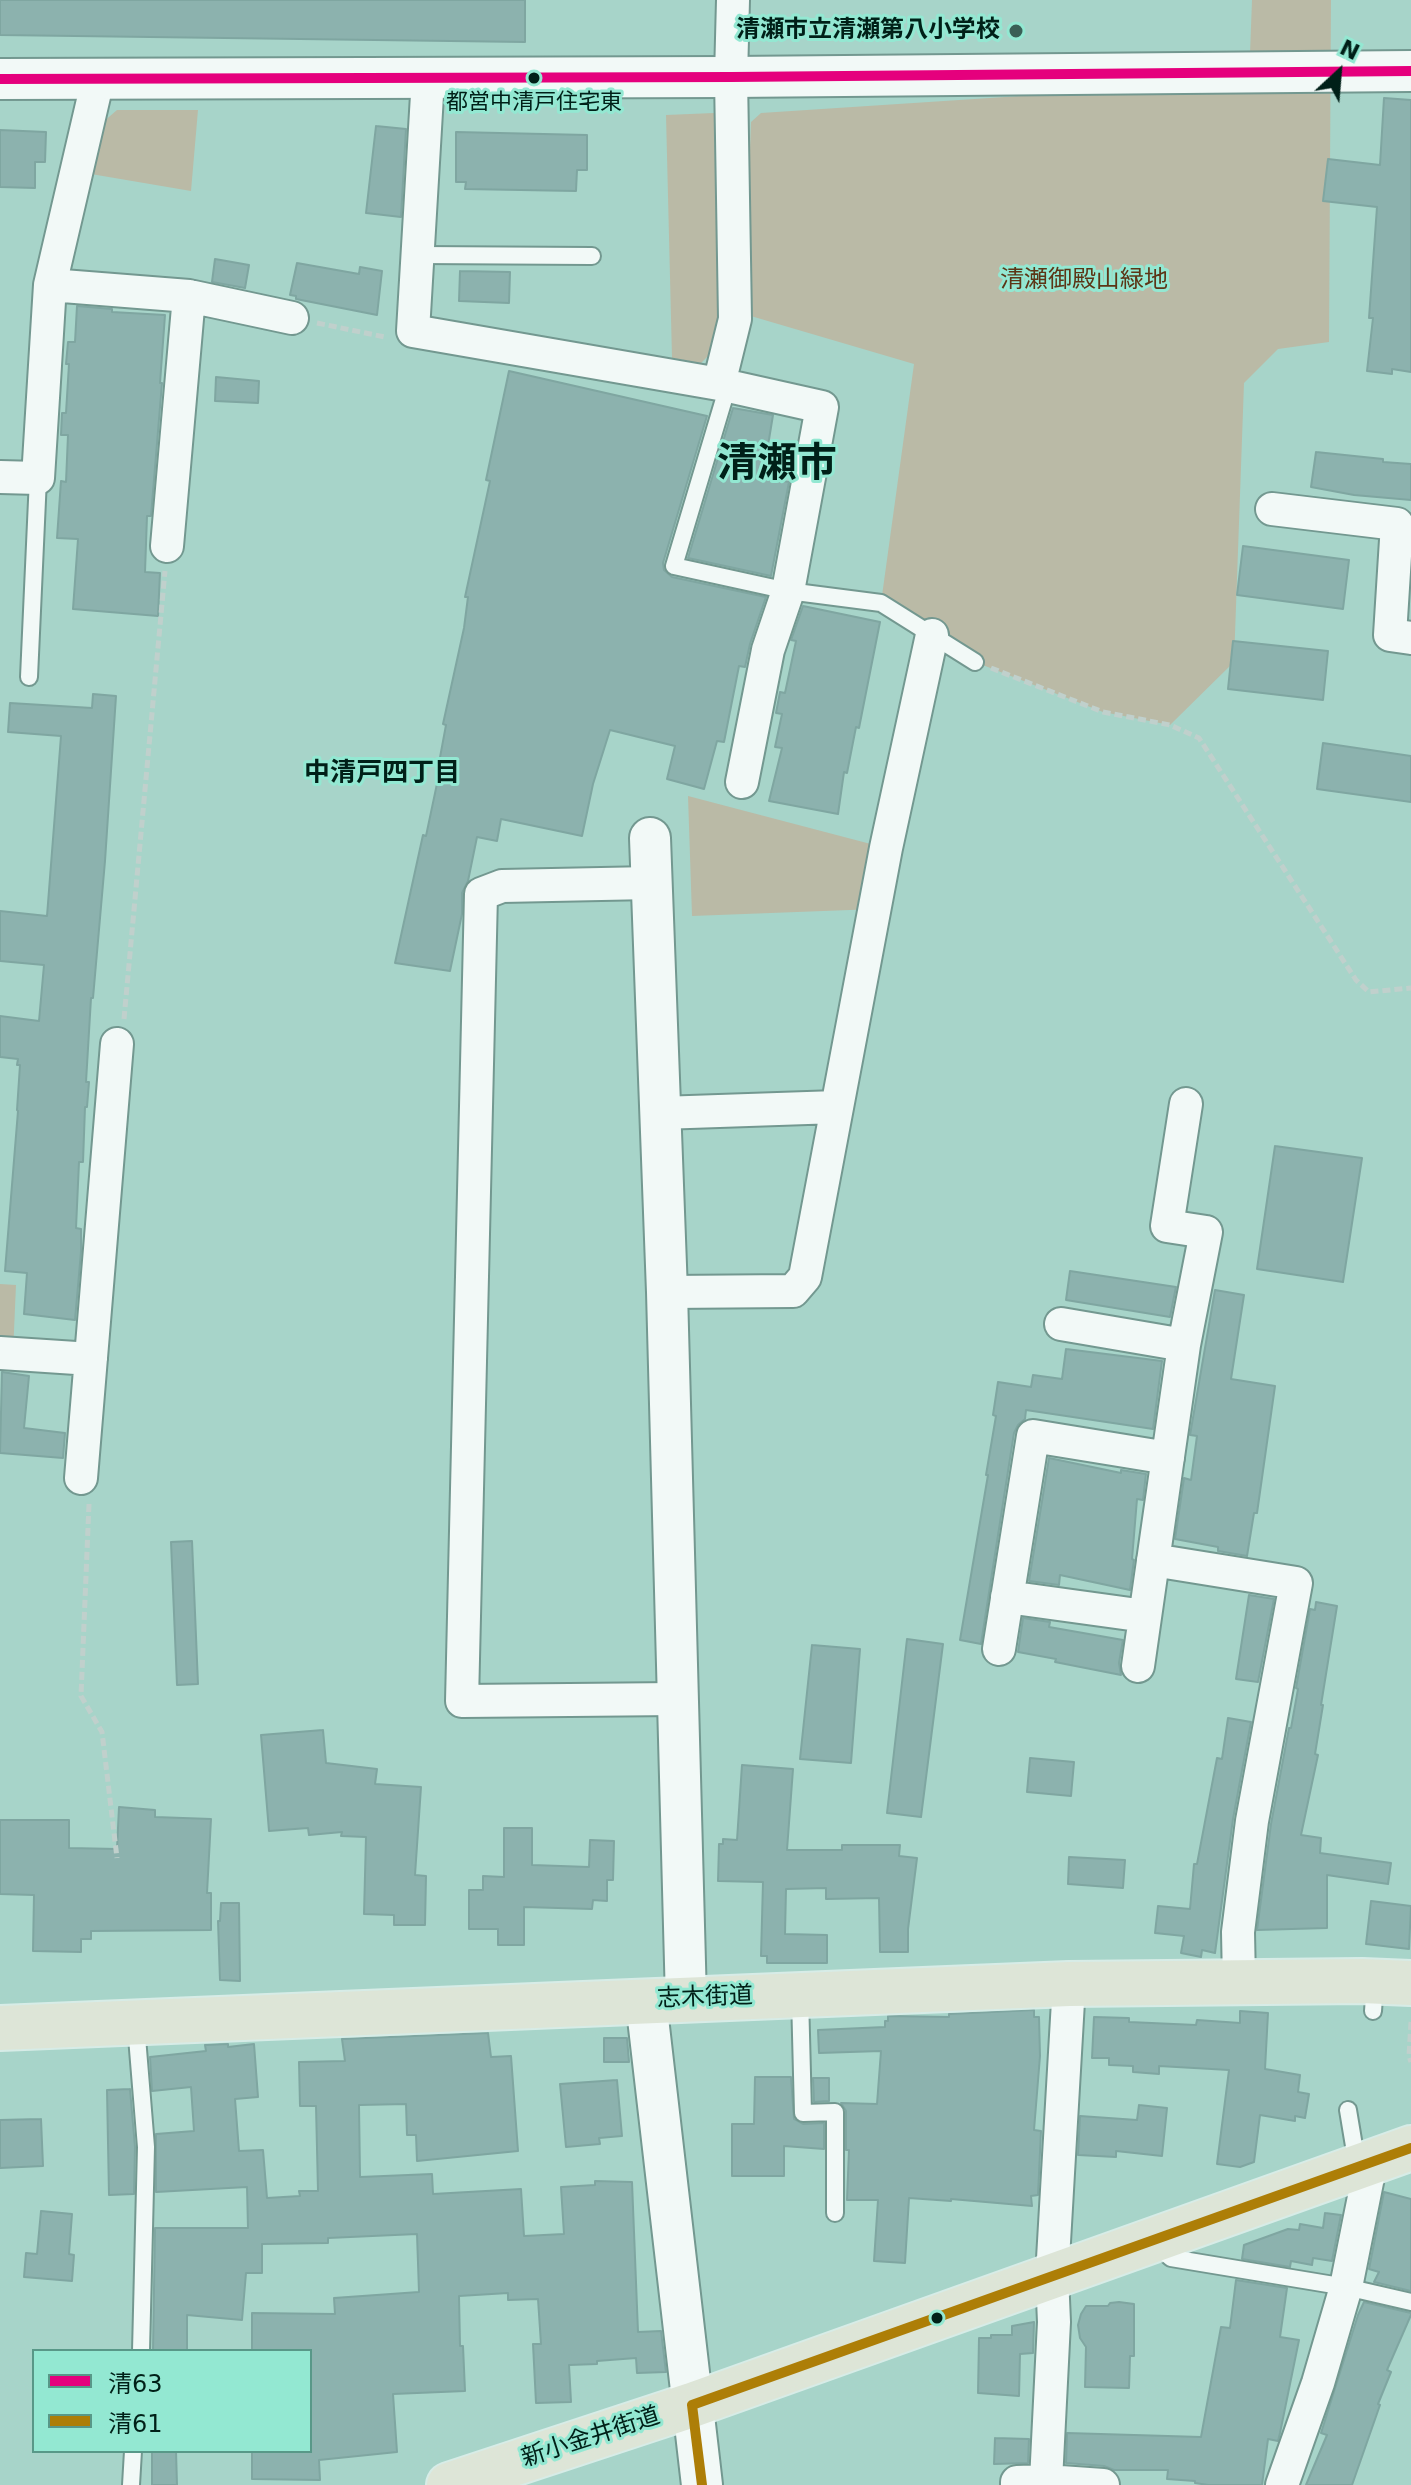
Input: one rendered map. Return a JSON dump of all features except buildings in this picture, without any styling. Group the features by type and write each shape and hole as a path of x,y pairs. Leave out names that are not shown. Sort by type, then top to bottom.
{"main road":[{"name":"志木街道","path":"0,2028 1069,1984 1239,1982 1387,1992"},
{"name":"新小金井街道","path":"449,2485 692,2405 1380,2159"}],"street":[{"path":"719,384 735,319 731,77 733,0"},
{"path":"0,79 1411,71"},
{"path":"428,78 413,331 719,384 822,407 788,591 768,650 742,782"},
{"path":"0,477 38,478 50,285 98,79"},
{"path":"50,285 189,296 292,318"},
{"path":"167,546 189,296"},
{"path":"1272,509 1397,524 1390,635 1411,638"},
{"path":"667,1292 793,1291 805,1277 886,848 932,635"},
{"path":"650,838 667,1292 677,1699 666,2000 692,2405 702,2485"},
{"path":"651,883 502,886 481,894 462,1701 677,1699"},
{"path":"81,1478 117,1044"},
{"path":"1138,1666 1184,1345 1206,1232 1167,1226 1186,1104"},
{"path":"660,1113 837,1107"},
{"path":"1061,1324 1184,1345"},
{"path":"0,1353 91,1359"},
{"path":"999,1649 1033,1436 1168,1458"},
{"path":"1153,1560 1296,1583 1252,1821 1238,1932 1239,1982"},
{"path":"1007,1597 1145,1616"},
{"path":"1069,1984 1052,2276 1054,2322 1031,2483 1103,2485"},
{"path":"1282,2485 1318,2383 1380,2159"}],"lane":[{"path":"418,255 592,256"},
{"path":"719,384 724,399 674,566 788,591 881,603 975,662"},
{"path":"29,677 38,478"},
{"path":"800,1995 803,2113 835,2112 835,2213"},
{"path":"136,2023 146,2147 141,2349"},
{"path":"1348,2110 1380,2159"},
{"path":"1152,2241 1171,2258 1346,2287 1411,2302"},
{"path":"131,2485 133,2453"}],"path":[{"path":"292,318 395,339 413,331"},
{"path":"117,1044 122,1035 167,546"},
{"path":"975,662 1103,712 1170,725 1199,738 1356,980 1369,992 1411,988"},
{"path":"81,1478 89,1490 81,1696 102,1732 117,1858"},
{"path":"1411,2022 1411,2062"}],"green space":[{"name":"清瀬御殿山緑地","path":"1252,0 1331,0 1329,342 1278,349 1244,383 1234,662 1170,725 1103,712 975,662 881,603 914,364 744,314 751,122 761,113 1249,81"},
{"path":"117,110 198,110 191,191 91,174 102,123"},
{"path":"714,113 725,125 721,315 712,352 701,363 672,358 666,115"},
{"path":"688,796 886,848 876,909 692,916"},
{"path":"0,1284 16,1285 13,1354 0,1353"}],"transit line":[{"name":"清63","path":"0,79 1411,71"},
{"name":"清61","path":"692,2405 1411,2148"},
{"name":"清61","path":"692,2405 702,2485"}],"place":[{"name":"清瀬市立清瀬第八小学校","path":"1016,31"},
{"name":"都営中清戸住宅東","path":"534,78"}],"district":[{"name":"清瀬市","path":"777,466"},
{"name":"中清戸四丁目","path":"382,774"}]}
